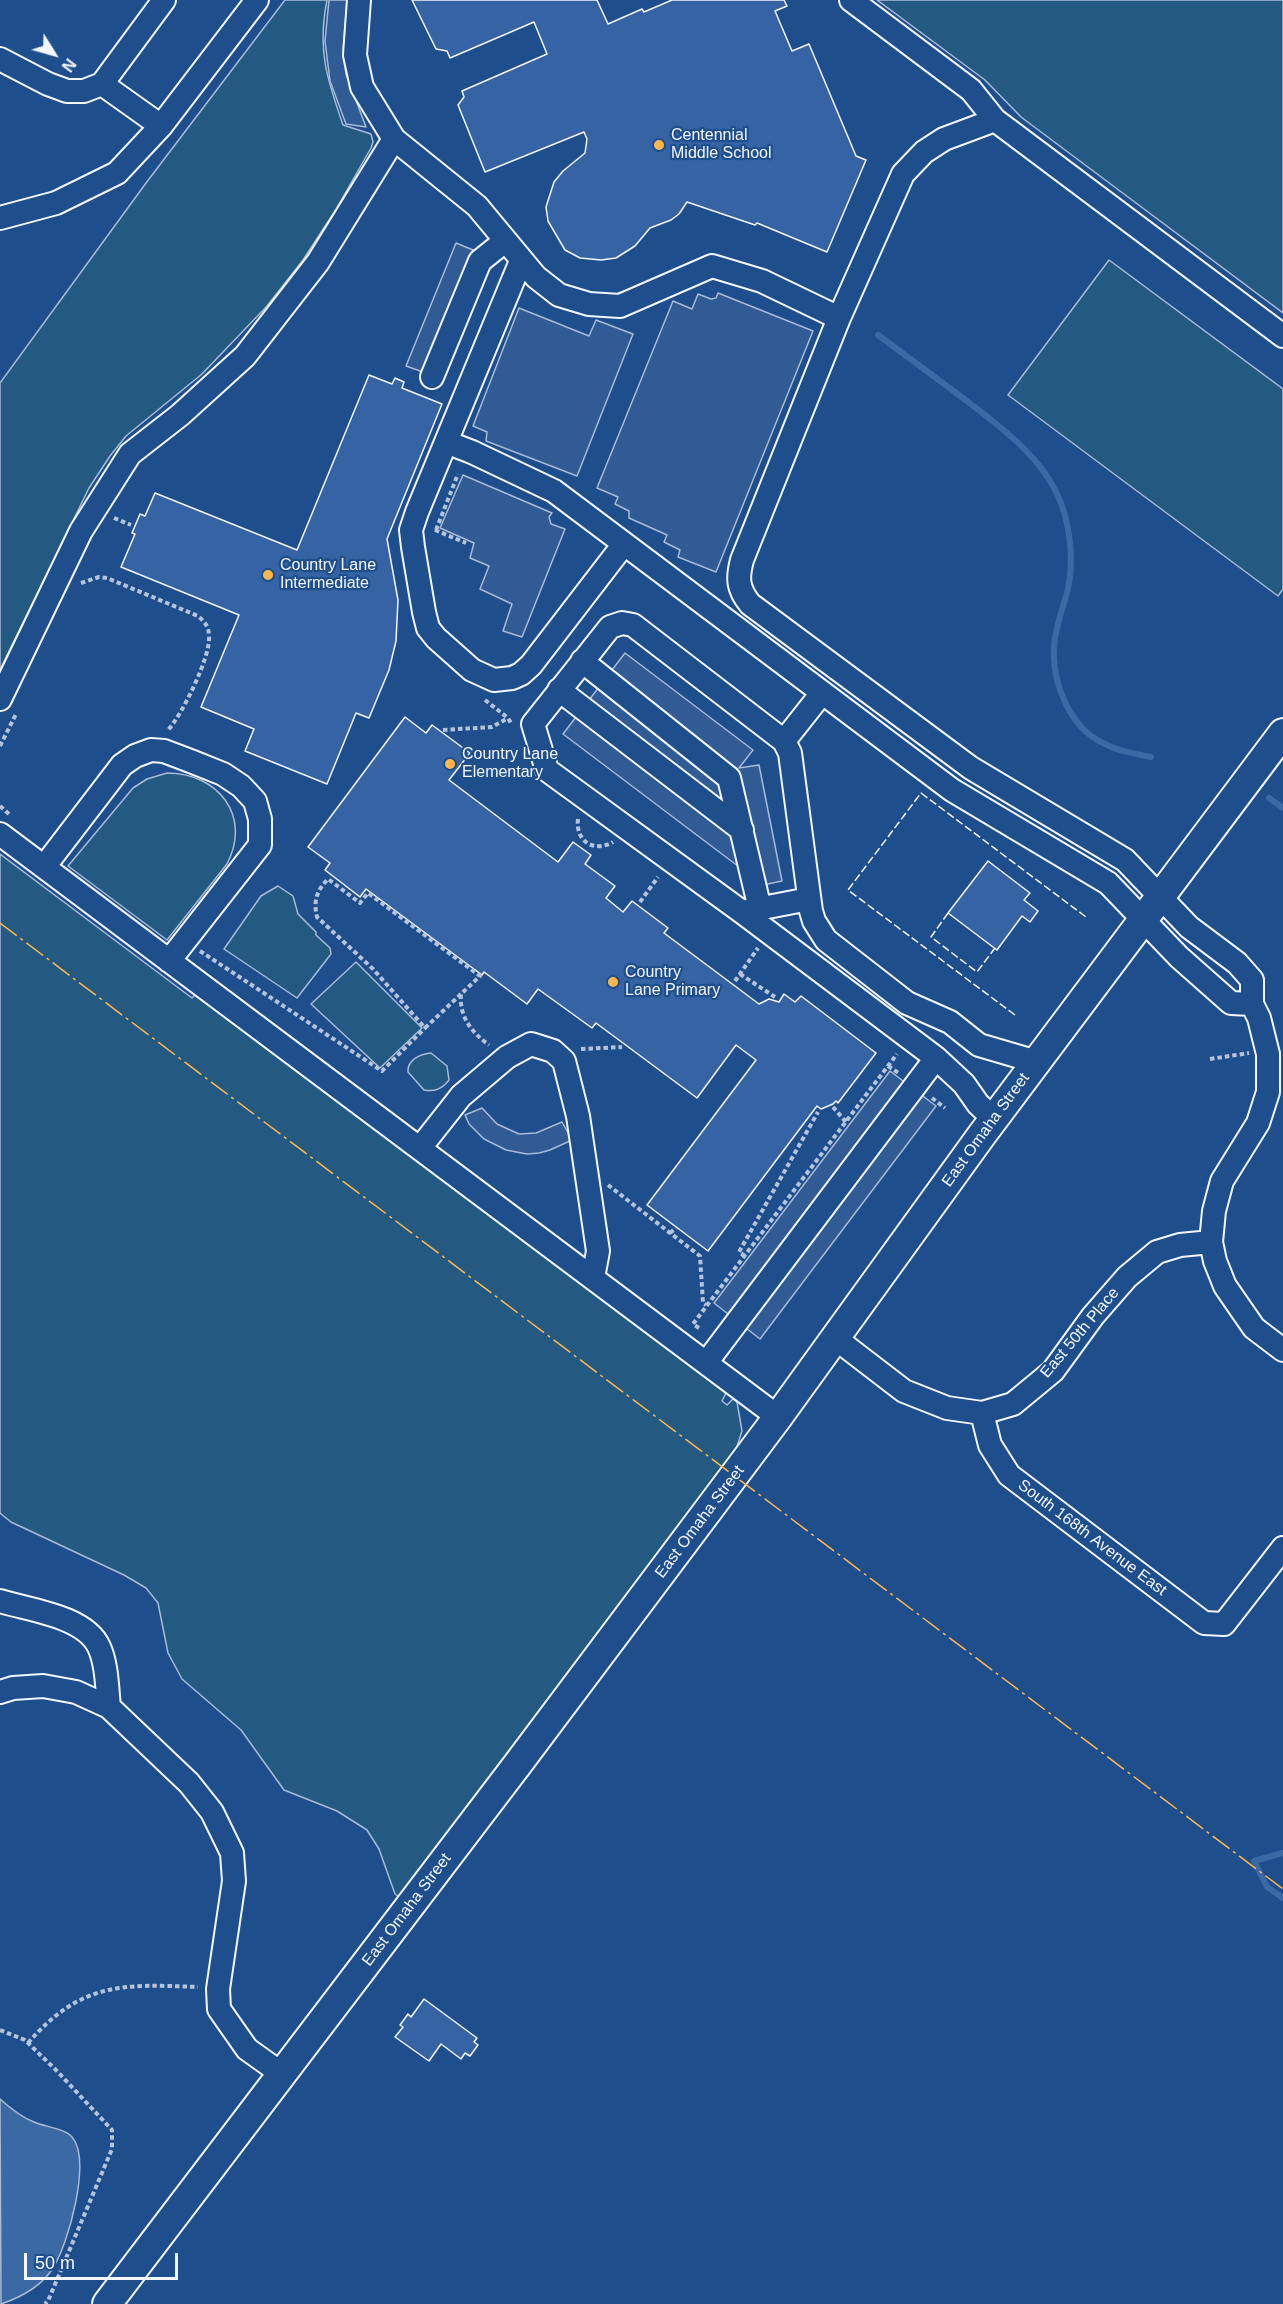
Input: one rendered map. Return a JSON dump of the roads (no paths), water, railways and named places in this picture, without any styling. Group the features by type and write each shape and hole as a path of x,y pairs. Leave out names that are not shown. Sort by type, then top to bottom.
{"main road":[{"name":"East Omaha Street","path":"107,2304 778,1417 994,1119 1283,733"}],"street":[{"path":"0,59 48,84 67,91 84,91 102,84 164,0"},
{"path":"0,218 56,203 117,173 161,126 257,0"},
{"path":"359,0 355,55 362,87 394,139 477,206 521,261 536,277 559,295 589,304 620,306 712,266 762,281 839,318"},
{"path":"851,0 971,90 995,120 1283,336"},
{"path":"102,84 161,126"},
{"path":"995,120 944,139 924,152 903,174 839,318 737,577 741,593 750,604 971,768 1125,860 1197,934 1244,968 1252,980 1252,1004 1264,1034 1269,1074 1264,1110 1222,1181 1214,1211 1211,1242 1215,1261 1225,1286 1254,1328 1283,1350"},
{"path":"10,702 81,531 130,454 180,415 245,356 318,262 394,139"},
{"path":"432,377 480,261 505,241"},
{"path":"521,261 411,530 424,612 429,628 436,638 472,670 494,680 503,680 521,674 624,544"},
{"path":"446,442 554,491 952,790 1108,883 1179,957 1209,981 1231,1003 1252,1004"},
{"path":"994,1119 978,1104 964,1084 936,1058 809,964 752,910 547,770 533,724 610,627 622,623 633,625 784,741 790,753 793,768 809,899 814,921 826,940 907,1003 950,1023 979,1045 1037,1062"},
{"path":"582,661 729,778 742,830 752,910"},
{"path":"559,690 742,830"},
{"path":"784,741 822,693"},
{"path":"44,867 123,765 135,756 151,750 164,751 223,774 242,786 255,801 260,819 260,845 169,961"},
{"path":"7,826 44,867 778,1417"},
{"path":"752,910 809,899"},
{"path":"809,964 826,940"},
{"path":"1209,981 1228,958"},
{"path":"420,1148 461,1096 507,1057 531,1044 554,1051 564,1061 578,1116 598,1251 593,1278"},
{"path":"706,1363 936,1058"},
{"name":"East 50th Place","path":"982,1413 1013,1404 1053,1371 1093,1316 1127,1277 1157,1252 1180,1245 1211,1242"},
{"path":"835,1338 904,1391 947,1408 982,1413"},
{"name":"South 168th Avenue East","path":"982,1413 990,1445 1010,1475 1204,1623 1224,1624 1283,1548"},
{"path":"0,1601 70,1621 93,1637 100,1648 109,1707"},
{"path":"0,1692 13,1688 43,1686 76,1692 109,1707 189,1783 212,1812 232,1853 234,1881 218,1989 219,2009 247,2049 282,2074"}],"waterway":[{"path":"878,335 1001,428 1030,455 1053,485 1067,525 1071,559 1067,593 1057,626 1054,647 1054,661 1060,689 1072,715 1091,736 1115,748 1151,757"},
{"path":"1269,798 1283,808"},
{"path":"1283,1853 1254,1861 1267,1887 1283,1898"}],"place":[{"name":"Centennial Middle School","path":"659,145"},
{"name":"Country Lane Intermediate","path":"268,575"},
{"name":"Country Lane Elementary","path":"450,764"},
{"name":"Country Lane Primary","path":"613,982"}]}
